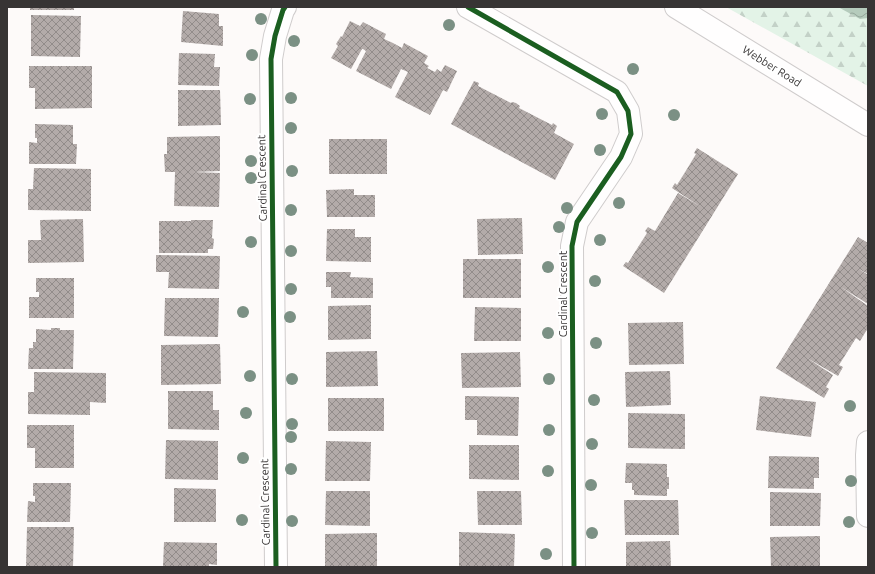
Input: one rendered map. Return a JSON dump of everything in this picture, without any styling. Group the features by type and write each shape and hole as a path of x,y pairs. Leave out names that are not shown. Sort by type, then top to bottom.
{"street":[{"name":"Cardinal Crescent","path":"276,567 271,59 285,7"},
{"name":"Cardinal Crescent","path":"468,7 617,92 628,110 631,134 621,157 577,222 572,246 574,567"},
{"name":"Webber Road","path":"676,7 868,125"},
{"path":"868,442 868,516"}],"green space":[{"path":"726,7 868,7 868,86"}],"water":[{"path":"838,7 868,7 868,18 860,19"}],"building":[{"path":"30,7 74,7 74,10 30,10"},
{"path":"183,11 219,14 219,26 223,26 223,46 181,42"},
{"path":"31,15 81,16 80,57 31,56"},
{"path":"350,21 360,26 363,22 386,34 384,39 402,48 404,43 428,56 424,63 429,66 427,68 435,72 437,69 441,72 445,65 457,71 447,92 443,90 430,115 395,97 408,72 401,69 391,89 356,71 366,51 363,49 351,69 331,58 338,46 336,44 341,36 342,37"},
{"path":"179,53 215,54 214,67 220,67 219,86 178,85"},
{"path":"29,66 92,66 92,108 35,109 35,88 29,88"},
{"path":"474,81 479,83 478,86 511,103 516,103 520,106 519,108 552,125 553,123 557,126 554,133 574,144 555,180 451,124"},
{"path":"178,90 220,90 221,125 178,126"},
{"path":"35,124 73,125 73,144 77,144 76,164 29,164 29,142 37,143 37,138 35,138"},
{"path":"220,136 220,171 193,172 220,173 219,207 174,206 175,172 165,172 164,154 167,154 167,137"},
{"path":"329,139 387,139 387,174 329,174"},
{"path":"697,148 738,174 664,293 623,266 626,262 628,263 647,233 645,231 648,227 655,231 678,193 701,207 672,188 675,183 677,185 687,169 696,154 694,153"},
{"path":"34,168 91,169 91,211 28,210 28,189 33,189"},
{"path":"354,189 354,195 375,195 375,217 327,217 326,190"},
{"path":"522,218 523,254 478,255 477,219"},
{"path":"83,219 84,262 28,263 28,240 41,240 40,220"},
{"path":"213,220 213,249 208,249 208,253 159,253 159,221"},
{"path":"327,229 355,229 355,237 371,237 371,262 326,261"},
{"path":"858,237 868,243 868,274 859,269 868,275 868,304 841,287 868,306 868,328 860,341 856,338 839,365 843,367 838,376 807,358 833,375 826,387 829,389 824,398 776,368"},
{"path":"156,255 220,256 219,289 168,288 169,272 156,272"},
{"path":"463,259 521,259 521,298 463,298"},
{"path":"326,272 351,272 350,277 373,278 373,298 331,298 331,287 326,287"},
{"path":"36,278 74,278 74,318 29,318 29,297 39,297 39,292 36,292"},
{"path":"165,298 219,298 218,337 164,336"},
{"path":"371,305 371,339 328,340 328,306"},
{"path":"475,307 521,308 521,341 474,341"},
{"path":"683,322 684,364 629,365 628,323"},
{"path":"51,328 60,328 60,330 74,330 73,369 28,369 29,348 33,348 33,342 36,342 36,329 51,330"},
{"path":"220,344 221,384 161,385 161,345"},
{"path":"377,351 378,386 326,387 326,352"},
{"path":"520,352 521,387 462,388 461,353"},
{"path":"670,371 671,405 626,407 625,372"},
{"path":"34,372 106,373 106,403 90,402 90,415 28,414 28,392 34,392"},
{"path":"168,391 213,391 213,410 219,410 219,430 168,429"},
{"path":"465,396 519,397 518,436 477,435 477,420 465,420"},
{"path":"760,396 816,402 811,437 756,430"},
{"path":"328,398 384,398 384,431 328,431"},
{"path":"628,413 685,414 685,449 628,448"},
{"path":"27,425 74,425 74,468 35,468 35,448 27,448"},
{"path":"166,440 218,441 218,480 165,479"},
{"path":"326,441 371,442 370,481 325,481"},
{"path":"469,445 519,445 519,480 469,479"},
{"path":"769,456 819,457 819,478 814,478 814,489 768,488"},
{"path":"626,463 667,464 669,489 667,489 667,496 634,495 632,483 625,483"},
{"path":"33,483 71,483 70,522 27,522 28,501 35,502 35,496 33,496"},
{"path":"174,488 216,489 216,522 174,522"},
{"path":"326,491 370,491 370,526 325,525"},
{"path":"477,491 521,491 522,525 478,525"},
{"path":"770,492 821,493 820,526 770,526"},
{"path":"624,500 678,500 679,535 625,535"},
{"path":"27,527 74,527 73,567 26,567"},
{"path":"459,532 515,534 514,567 459,567"},
{"path":"377,533 377,567 325,567 325,534"},
{"path":"820,536 820,567 771,567 770,537"},
{"path":"670,541 671,567 626,567 626,542"},
{"path":"164,542 217,543 217,565 209,564 209,567 163,567"}],"cycle path":[{"path":"276,567 271,59 275,36 285,7"},
{"path":"468,7 617,92 628,111 631,134 621,157 577,222 572,246 574,567"}]}
